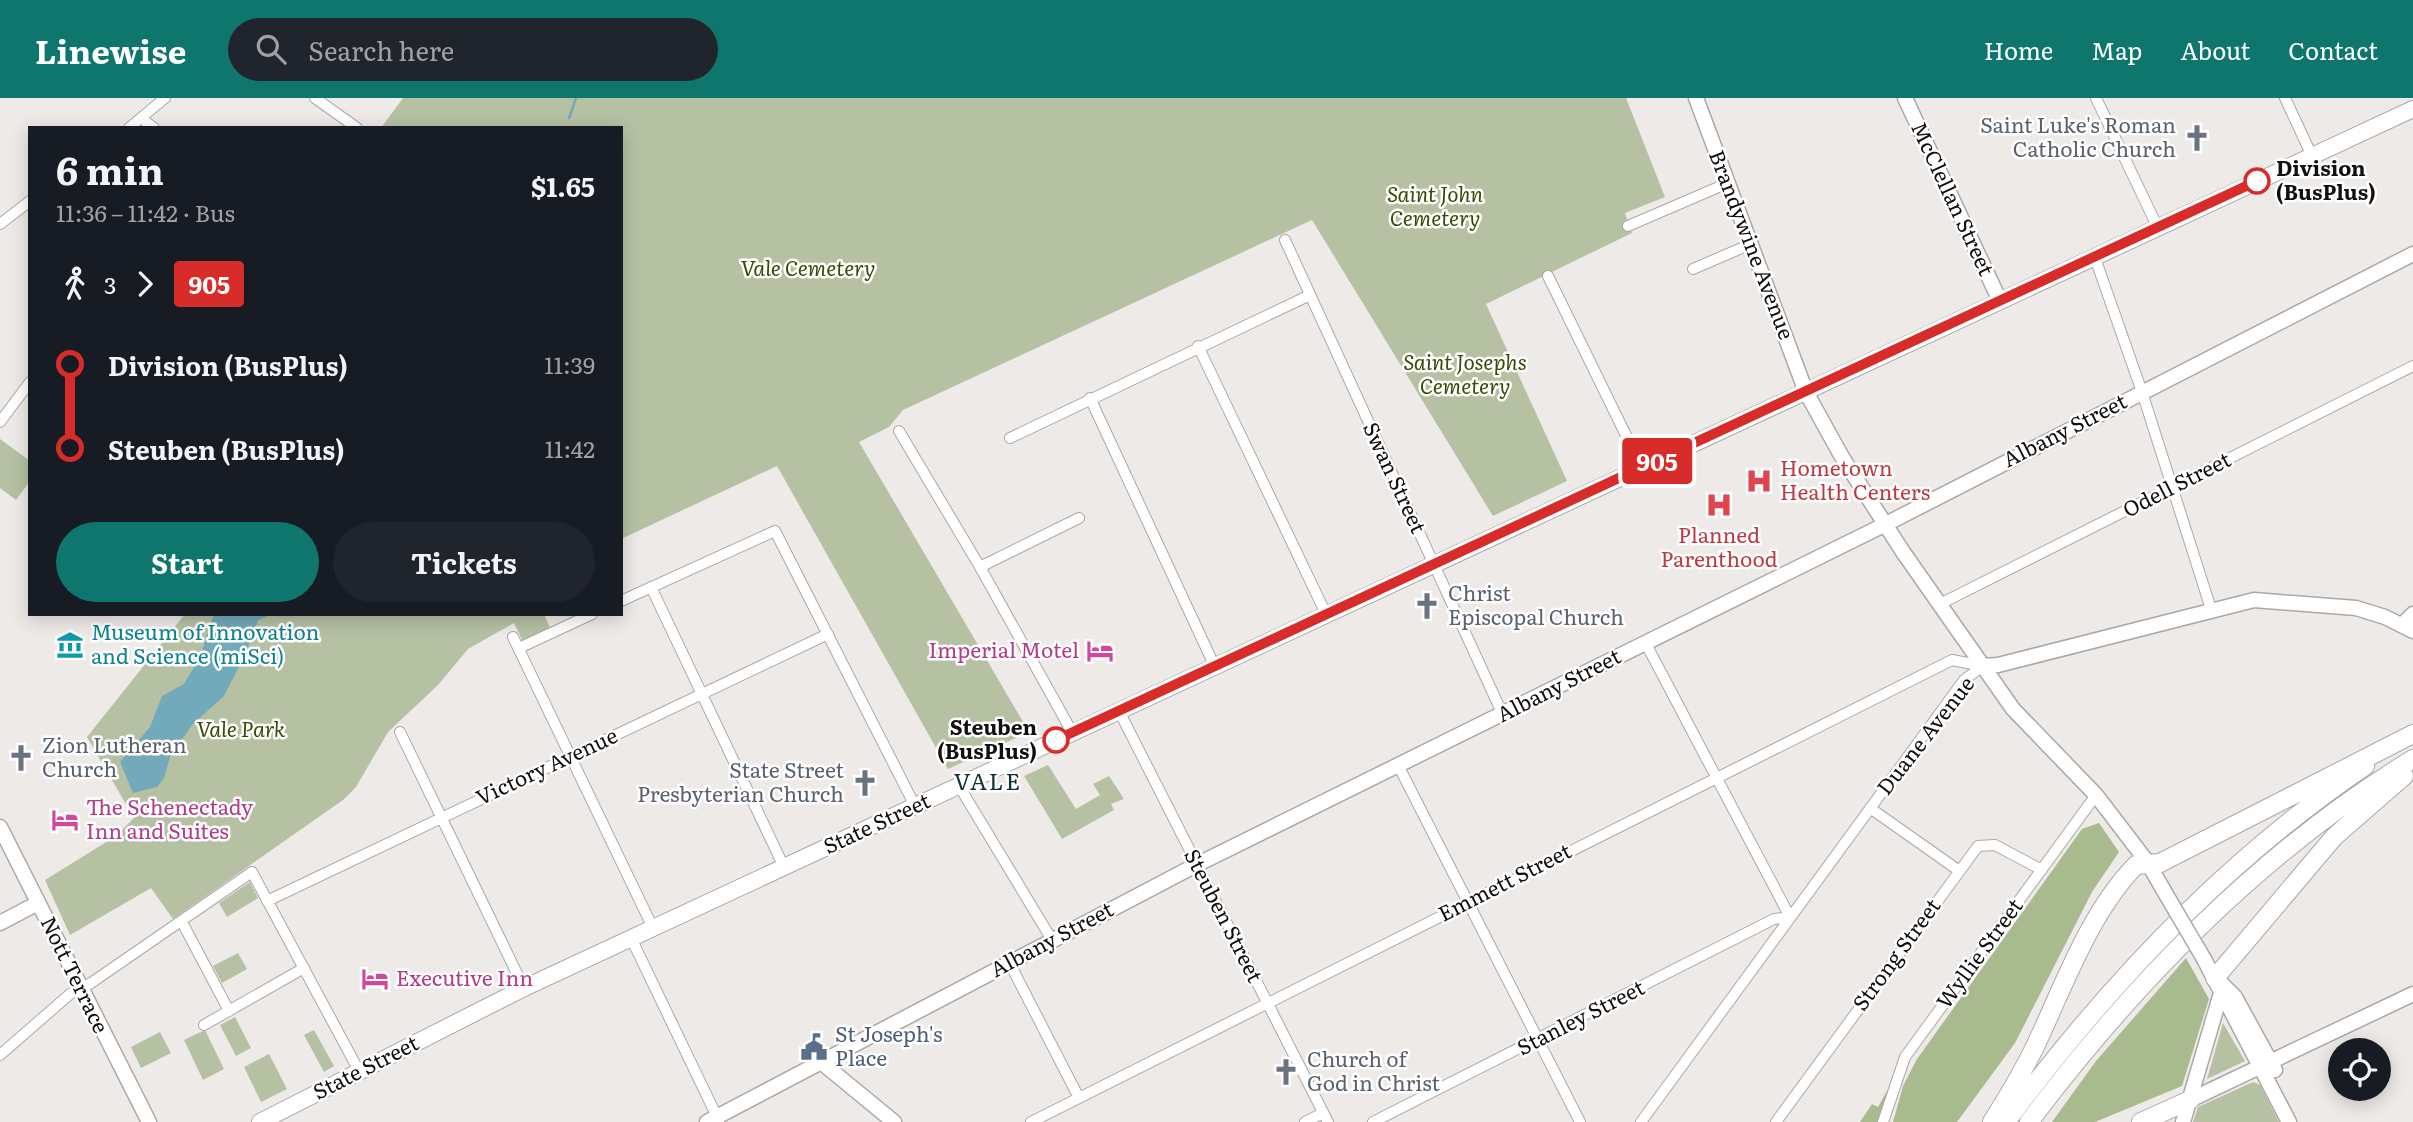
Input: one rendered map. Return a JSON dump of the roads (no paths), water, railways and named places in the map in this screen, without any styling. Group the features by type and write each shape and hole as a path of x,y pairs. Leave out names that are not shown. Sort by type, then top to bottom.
{"highway":[{"path":"1992,1122 2026,1065 2073,965 2108,902 2136,865 2160,863 2413,735"},
{"path":"2006,1122 2119,983 2213,887 2322,796 2413,735"},
{"path":"2029,1122 2122,1009 2218,909 2316,825 2413,759"},
{"path":"2218,986 2334,837 2386,790 2413,770"},
{"path":"2142,1122 2190,1100"},
{"path":"2142,1122 2152,1122"}],"main road":[{"name":"State Street","path":"260,1122 524,988 1806,392 1999,299 2413,109"}],"street":[{"path":"132,126 164,98"},
{"path":"315,98 354,126"},
{"name":"Brandywine Avenue","path":"1696,98 1806,392 1884,525 2026,725 2096,795 2148,863 2218,986 2235,997 2266,1063"},
{"name":"McClellan Street","path":"1905,98 1999,299"},
{"path":"2096,98 2157,226"},
{"path":"2285,98 2312,156"},
{"path":"142,119 151,126"},
{"path":"1628,226 1728,183"},
{"path":"0,224 28,202"},
{"path":"19,209 28,216"},
{"name":"Swan Street","path":"1285,240 1503,715"},
{"path":"1693,269 1751,244"},
{"name":"Albany Street","path":"715,1120 1196,865 1884,525 2413,254"},
{"path":"2094,255 2142,392 2211,609"},
{"path":"1548,276 1642,468"},
{"path":"1010,438 1198,346 1310,295"},
{"path":"1198,346 1326,614"},
{"name":"Odell Street","path":"1940,604 2413,366"},
{"path":"0,422 28,386"},
{"path":"1090,398 1215,667"},
{"path":"899,431 980,567 1072,732"},
{"path":"980,567 1079,518"},
{"path":"623,600 775,531 915,806"},
{"path":"651,587 784,867"},
{"name":"Duane Avenue","path":"1640,1122 1964,680 1983,666 1998,665 2254,600 2366,610 2410,623"},
{"path":"519,648 588,616"},
{"name":"Victory Avenue","path":"267,901 828,634"},
{"path":"513,636 653,928"},
{"path":"1645,642 1790,917"},
{"name":"Emmett Street","path":"1031,1122 1716,776 1952,660 1983,666"},
{"name":"Steuben Street","path":"1119,710 1325,1117"},
{"path":"400,732 524,988"},
{"path":"1398,765 1580,1122"},
{"path":"959,786 1052,940"},
{"name":"Wyllie Street","path":"1883,1122 1895,1079 1905,1057 2096,795"},
{"path":"1870,807 1958,870"},
{"name":"Nott Terrace","path":"0,827 149,1122"},
{"name":"Strong Street","path":"1776,1122 1978,846 1985,843 2009,850 2042,870"},
{"path":"0,1055 80,988 182,922 252,872 359,1071"},
{"path":"0,922 38,903"},
{"name":"Stanley Street","path":"1373,1122 1774,919 1790,917"},
{"path":"182,922 229,1011"},
{"path":"631,939 715,1120"},
{"path":"1009,962 1079,1098"},
{"path":"204,1025 304,968"},
{"path":"2183,1122 2218,986"},
{"path":"2190,1100 2413,994"},
{"path":"821,1062 894,1122"},
{"path":"2266,1063 2290,1122"},
{"path":"2266,1063 2300,1122"},
{"path":"1305,1122 1325,1117"}],"water":[{"path":"213,616 268,616 258,620 245,655 224,696 192,725 170,757 164,778 157,787 133,793 120,762 150,727 162,696 184,684 200,657"}],"waterway":[{"path":"569,118 576,98"}],"place":[{"name":"Saint Luke's Roman Catholic Church","path":"2197,138"},
{"name":"Division (BusPlus)","path":"2257,181"},
{"name":"Hometown Health Centers","path":"1759,481"},
{"name":"Planned Parenthood","path":"1719,505"},
{"name":"Christ Episcopal Church","path":"1427,606"},
{"name":"Museum of Innovation and Science (miSci)","path":"70,645"},
{"name":"Imperial Motel","path":"1100,651"},
{"name":"Steuben (BusPlus)","path":"1056,740"},
{"name":"Zion Lutheran Church","path":"21,758"},
{"name":"State Street Presbyterian Church","path":"865,783"},
{"name":"The Schenectady Inn and Suites","path":"65,820"},
{"name":"Executive Inn","path":"375,979"},
{"name":"St Joseph's Place","path":"814,1047"},
{"name":"Church of God in Christ","path":"1286,1072"}],"district":[{"name":"VALE","path":"988,782"}],"park label":[{"name":"Saint John Cemetery","path":"1435,207"},
{"name":"Vale Cemetery","path":"808,269"},
{"name":"Saint Josephs Cemetery","path":"1465,375"},
{"name":"Vale Park","path":"241,730"}]}
